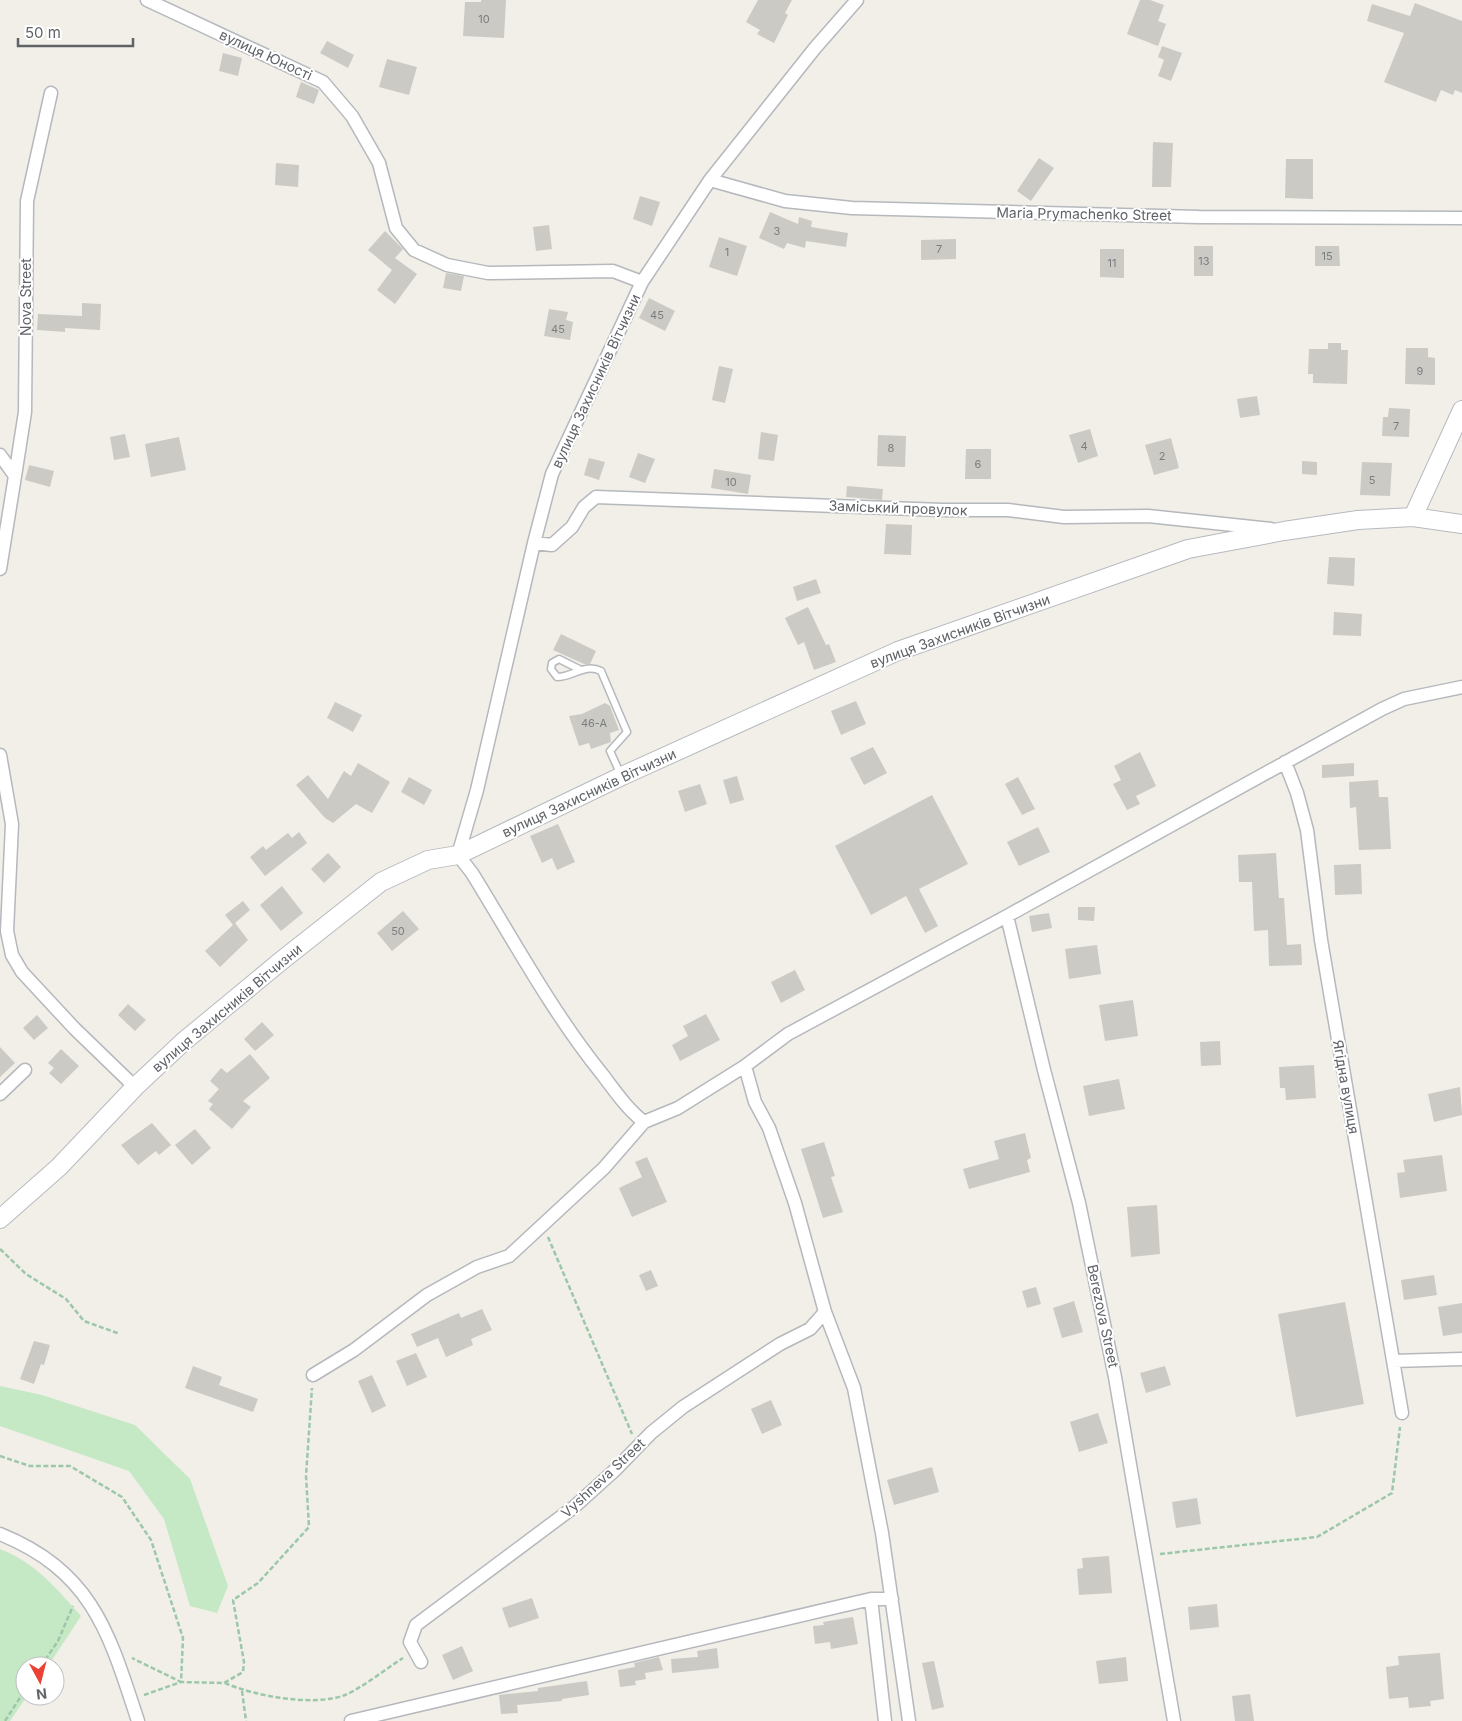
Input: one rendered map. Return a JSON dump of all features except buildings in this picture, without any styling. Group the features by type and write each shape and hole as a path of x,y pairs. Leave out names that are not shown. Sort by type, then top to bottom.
{"street":[{"name":"вулиця Юності","path":"147,0 323,82 352,116 379,163 396,228 414,250 447,265 488,273 613,271 642,282"},
{"name":"вулиця Захисників Вітчизни","path":"458,855 477,790 534,543 552,474 642,282 710,180 815,48 857,0"},
{"name":"Nova Street","path":"0,569 25,412 27,201 51,93"},
{"name":"Maria Prymachenko Street","path":"710,180 785,201 852,208 1199,217 1462,218"},
{"path":"1413,517 1462,410"},
{"path":"0,455 15,476"},
{"name":"Заміський провулок","path":"534,543 552,545 572,526 584,507 596,497 942,510 1008,510 1064,517 1148,516 1284,531"},
{"name":"вулиця Захисників Вітчизни","path":"0,1219 60,1167 135,1087 183,1042 380,882 428,860 458,855 622,776 898,651 1188,549 1284,531 1358,520 1413,517 1462,524"},
{"path":"313,1375 354,1350 427,1295 477,1267 508,1256 604,1168 644,1122 678,1108 745,1066 788,1034 1007,916 1285,762 1404,699 1462,687"},
{"path":"0,755 12,824 7,931 12,955 22,972 54,1007 135,1087"},
{"name":"Ягідна вулиця","path":"1285,762 1297,793 1307,830 1320,940 1402,1413"},
{"path":"458,855 472,873 557,1012 586,1054 632,1112 644,1122"},
{"name":"Berezova Street","path":"1007,916 1044,1070 1079,1203 1115,1377 1148,1556 1174,1721"},
{"path":"745,1066 755,1102 769,1128 795,1203 825,1312 854,1388 876,1497 909,1721"},
{"path":"0,1094 25,1070"},
{"name":"Vyshneva Street","path":"418,1656 410,1642 416,1625 574,1506 683,1407 780,1344 810,1329 825,1312"},
{"path":"1393,1361 1462,1359"},
{"path":"0,1534 31,1547 58,1566 80,1590 101,1621 113,1648 138,1721"},
{"path":"351,1721 871,1599 892,1600"},
{"path":"871,1599 885,1721"}],"lane":[{"path":"581,670 596,668 602,671 627,732 610,751 622,776"}],"path":[{"path":"544,1225 638,1447"},
{"path":"0,1249 26,1274 66,1299 84,1320 120,1334"},
{"path":"224,1683 243,1672 244,1662 233,1600 258,1582 309,1527 306,1476 313,1375"},
{"path":"1148,1556 1318,1537 1392,1493 1402,1413"},
{"path":"0,1456 30,1466 70,1466 122,1497 151,1540 183,1638 181,1682"},
{"path":"48,1656 58,1641 80,1590"},
{"path":"113,1648 181,1682"},
{"path":"131,1700 181,1682 224,1683 242,1691 302,1701 344,1695 418,1656"},
{"path":"242,1691 246,1721"},
{"path":"5,1721 15,1706"}],"green space":[{"path":"0,1386 42,1395 135,1425 190,1479 228,1586 217,1613 190,1606 164,1519 129,1471 0,1426"},
{"path":"0,1549 24,1561 45,1577 81,1616 55,1656 15,1656 15,1706 20,1706 10,1721 0,1721"}]}
